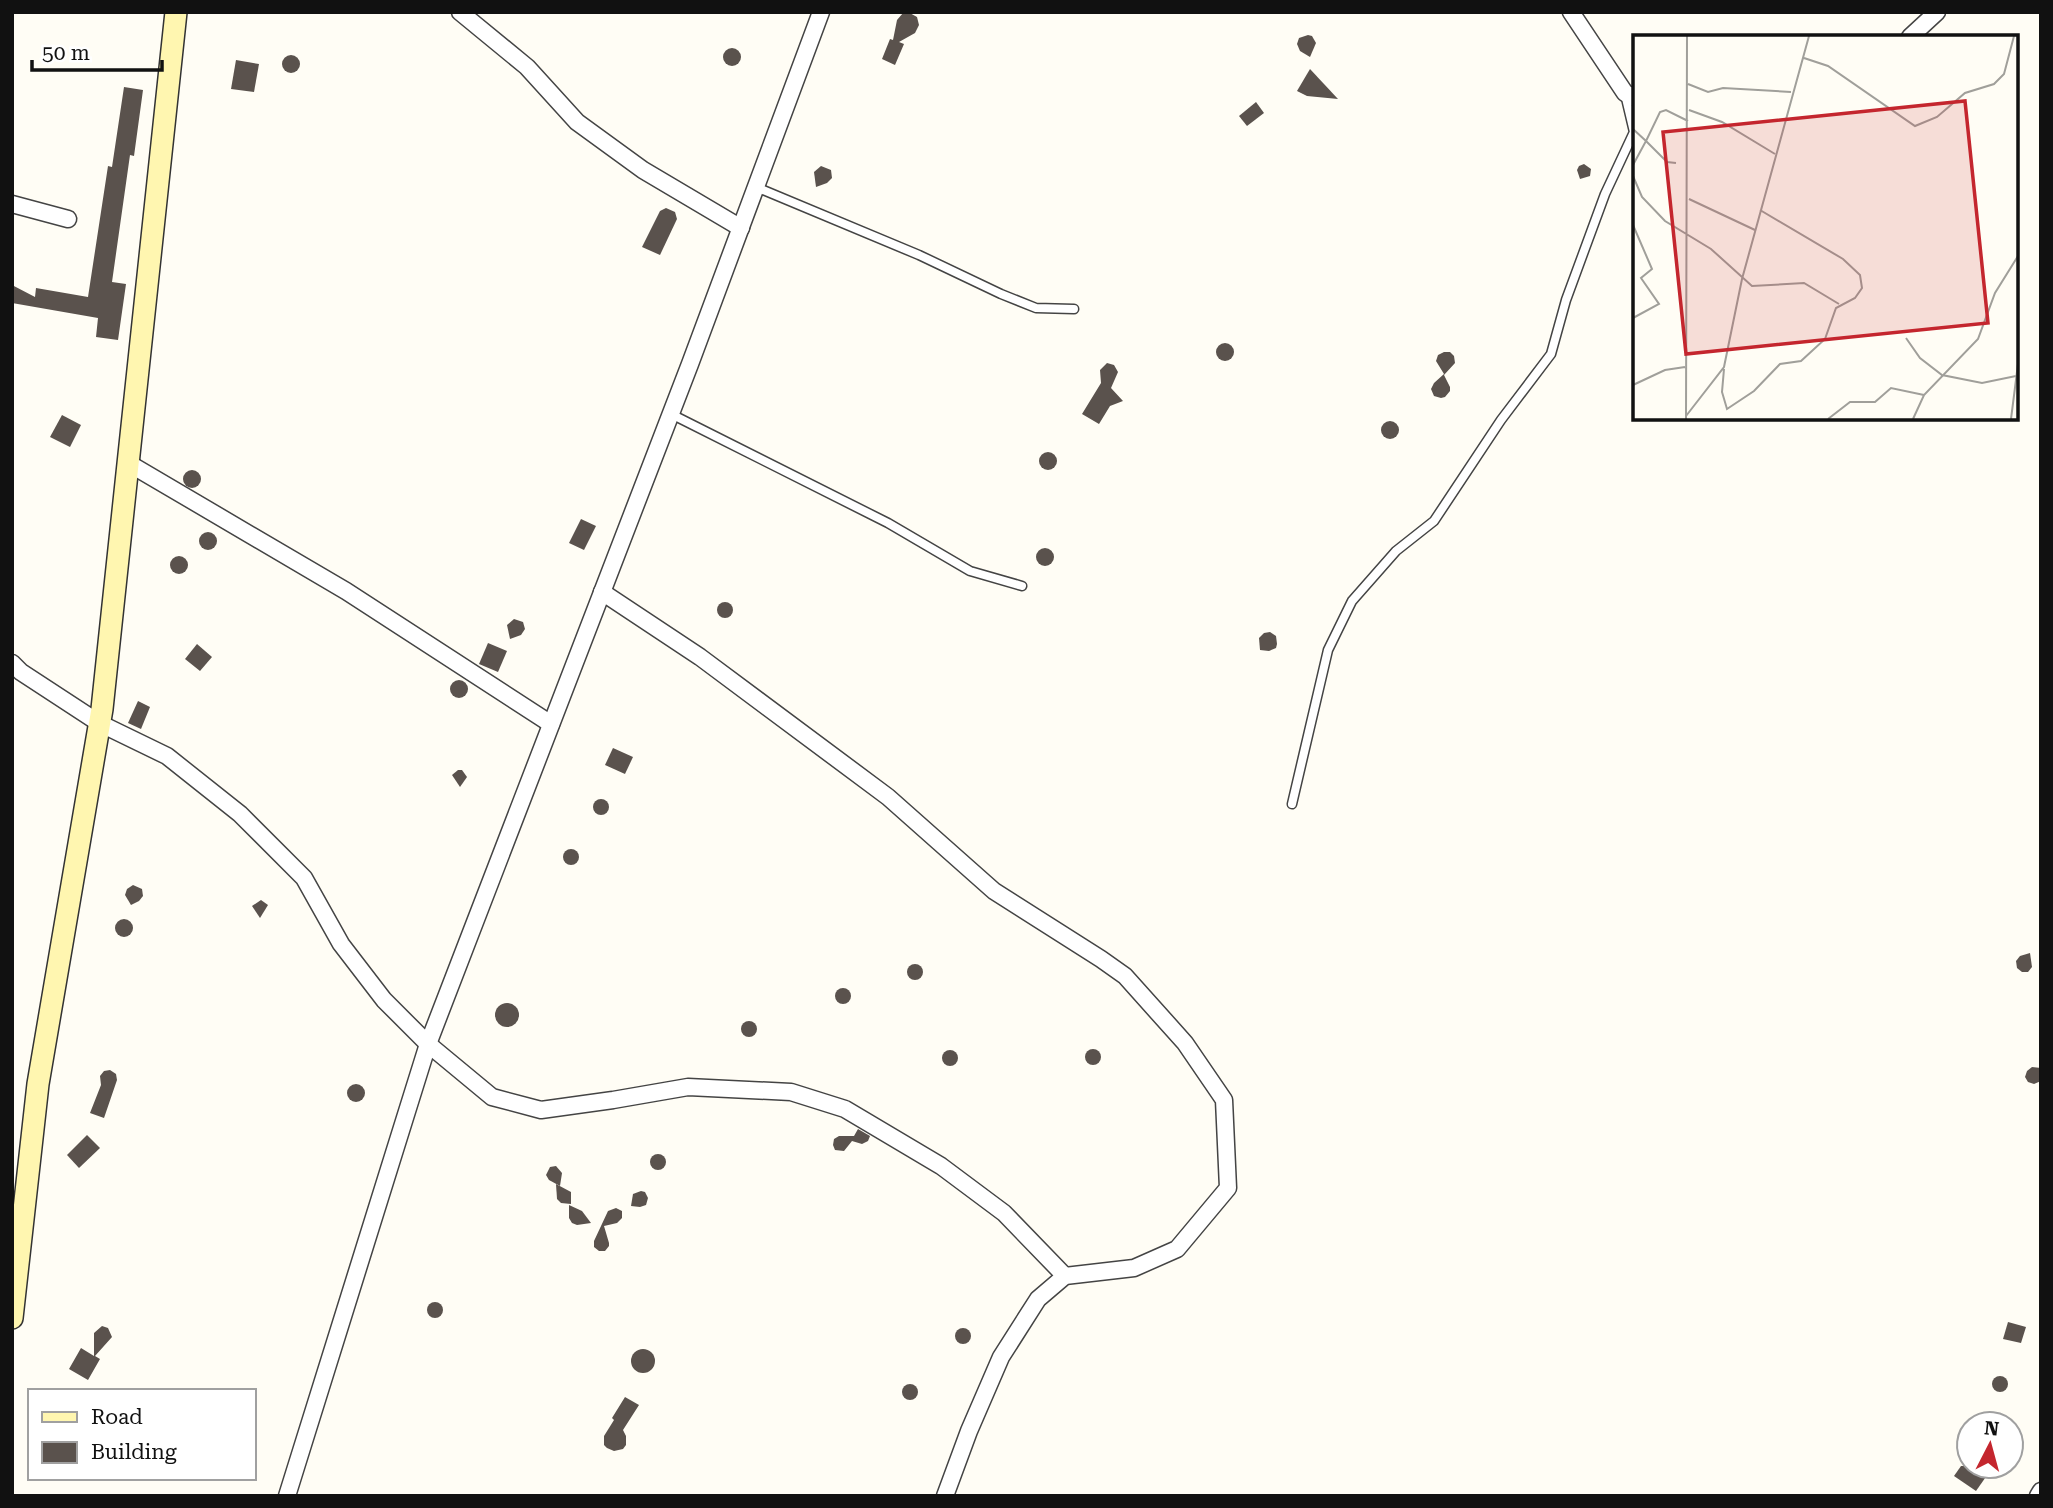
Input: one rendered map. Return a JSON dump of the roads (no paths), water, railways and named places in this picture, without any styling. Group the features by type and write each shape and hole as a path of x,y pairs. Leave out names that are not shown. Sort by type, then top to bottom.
{"street":[{"path":"12,1318 38,1084 99,723 176,12"},
{"path":"460,12 527,67 577,122 643,170 741,228"},
{"path":"287,1496 428,1044 671,414 821,12"},
{"path":"1571,12 1630,96"},
{"path":"1912,35 1937,12"},
{"path":"12,204 68,219"},
{"path":"128,463 346,591 551,724"},
{"path":"602,592 700,657 888,797 993,891 1125,976 1185,1043 1224,1100 1228,1188 1177,1249 1134,1268 1065,1276 1038,1298 1001,1357 945,1496"},
{"path":"12,663 21,672 99,723 167,756 240,814 303,878 341,944 384,1000 428,1044 492,1097 541,1110 688,1087 791,1093 845,1109 941,1166 1004,1213 1065,1276"},
{"path":"2038,1496 2041,1491"}],"lane":[{"path":"1630,96 1633,123"},
{"path":"1292,804 1328,650 1352,601 1396,551 1434,522 1501,420 1551,354 1566,300 1605,194 1633,134"},
{"path":"756,187 919,255 1000,295 1035,308 1073,309"},
{"path":"671,414 888,523 970,571 1023,586"}]}
